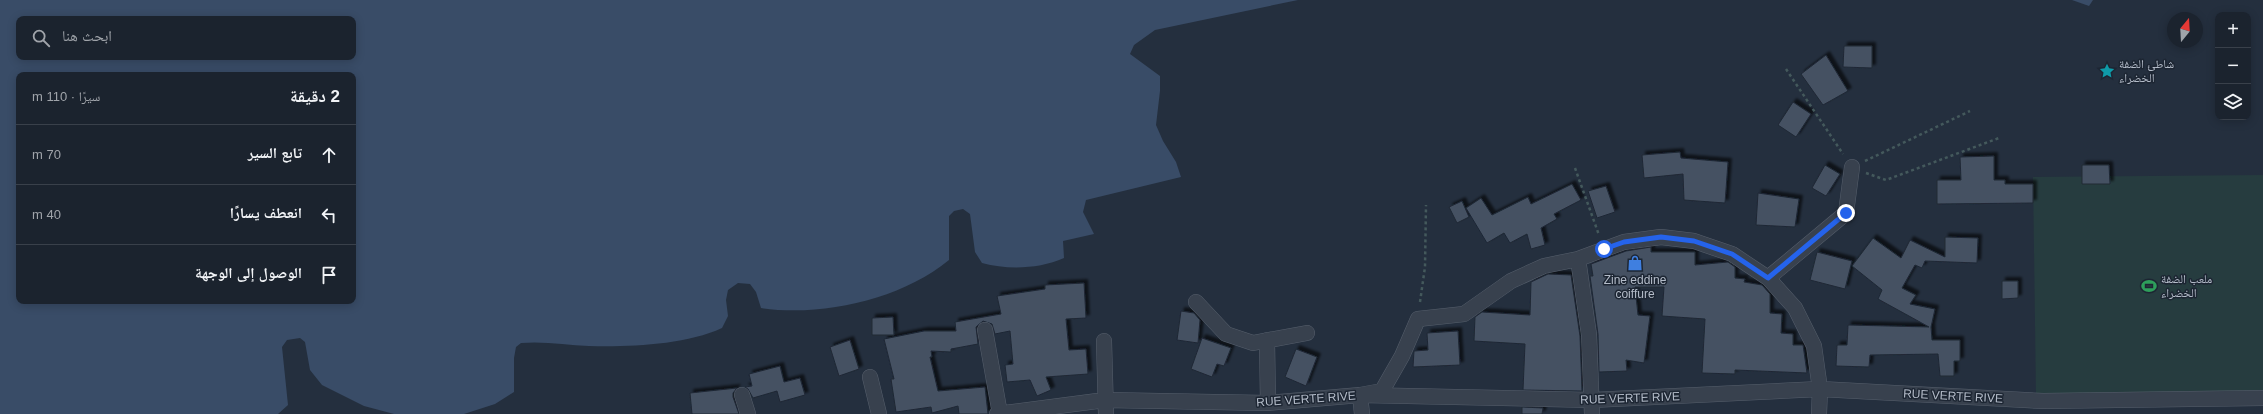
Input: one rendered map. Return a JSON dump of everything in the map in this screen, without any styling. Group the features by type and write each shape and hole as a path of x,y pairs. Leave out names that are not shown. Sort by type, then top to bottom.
{"street":[{"path":"1768,278 1846,213 1852,167"},
{"path":"1362,414 1360,395 1382,391 1402,356 1418,318 1464,314 1511,281 1544,266 1578,259 1624,242 1661,237 1694,241 1732,254 1768,278 1795,308 1814,346 1820,389 1819,414"},
{"path":"1578,259 1589,335 1592,407"},
{"path":"1196,302 1226,334 1253,343 1307,333"},
{"path":"985,330 999,414"},
{"path":"1268,340 1268,403"},
{"path":"1104,341 1106,407"},
{"path":"870,377 879,414"},
{"name":"RUE VERTE RIVE","path":"999,414 1106,407 1268,403 1360,395 1592,407 1820,389 2043,401 2263,398"},
{"path":"742,395 748,414"}],"path":[{"path":"1786,69 1852,167 1886,180 1999,138"},
{"path":"1852,167 1970,112"},
{"path":"1575,168 1604,249"},
{"path":"1418,318 1425,267 1426,205"}],"green space":[{"name":"ملعب الضفة الخضراء","path":"2263,175 2263,395 2036,397 2033,177"}],"water":[{"path":"0,0 1298,0 1155,30 1134,45 1130,54 1160,76 1160,91 1156,125 1163,141 1176,162 1181,177 1086,200 1083,212 1094,234 1063,241 1064,258 1054,262 1023,267 1002,267 982,263 975,252 970,214 963,209 954,211 949,216 949,260 908,286 860,302 809,310 785,310 761,308 756,292 750,284 738,283 728,290 726,300 728,316 722,328 707,334 657,344 622,346 589,346 538,342 521,343 516,347 514,358 514,392 495,404 464,414 394,414 364,406 322,385 310,370 305,342 300,338 287,340 282,347 288,405 278,414 0,414"},
{"path":"2072,0 2093,0 2089,6"}],"building":[{"path":"1844,46 1872,46 1872,68 1843,67"},
{"path":"1826,55 1848,91 1823,105 1801,74"},
{"path":"1793,102 1811,114 1796,137 1778,125"},
{"path":"1680,152 1681,158 1728,162 1725,203 1684,200 1683,174 1644,178 1642,155"},
{"path":"1994,156 1994,180 2005,180 2005,184 2033,184 2033,203 1937,204 1937,180 1961,180 1960,157"},
{"path":"1825,165 1840,174 1826,196 1812,188"},
{"path":"2082,165 2109,165 2110,184 2082,184"},
{"path":"1572,184 1581,200 1554,214 1557,219 1541,228 1545,245 1531,249 1527,234 1510,243 1504,233 1487,243 1466,208 1481,198 1492,215 1528,197 1531,204"},
{"path":"1606,186 1615,212 1597,218 1588,191"},
{"path":"1758,193 1799,199 1795,227 1756,225"},
{"path":"1462,201 1469,217 1457,223 1449,207"},
{"path":"1945,237 1978,238 1977,263 1925,261 1922,268 1915,265 1902,288 1916,295 1910,304 1935,309 1931,327 1932,340 1960,340 1960,361 1954,361 1954,376 1940,376 1938,354 1870,355 1869,367 1836,366 1837,345 1847,345 1848,325 1929,327 1878,299 1882,290 1852,266 1873,238 1901,258 1910,240 1945,257"},
{"path":"1651,247 1651,252 1695,252 1695,265 1728,262 1735,267 1735,278 1745,279 1744,282 1762,285 1770,294 1770,313 1782,314 1781,333 1793,334 1793,345 1803,345 1807,373 1735,370 1735,374 1702,373 1705,319 1662,316 1664,287 1635,287 1638,315 1650,316 1644,363 1626,360 1627,371 1599,372 1598,334 1590,276 1593,276 1591,264 1626,251"},
{"path":"1817,252 1852,261 1845,289 1810,280"},
{"path":"1548,274 1571,275 1580,336 1582,391 1523,390 1525,344 1474,341 1475,317 1482,312 1530,315 1531,282"},
{"path":"2002,281 2018,281 2018,298 2002,299"},
{"path":"1084,283 1086,318 1066,319 1069,350 1086,349 1088,374 1046,377 1051,390 1037,396 1030,380 1007,382 1005,365 1013,364 1010,331 995,334 992,324 983,321 976,327 978,344 951,349 951,352 931,351 932,357 930,357 938,391 985,387 988,414 959,414 958,406 932,413 931,407 896,412 891,379 894,379 884,339 924,331 956,331 955,322 1001,314 997,296 1045,289 1045,285"},
{"path":"1181,311 1194,313 1200,320 1198,343 1177,340"},
{"path":"893,317 894,335 872,335 872,318"},
{"path":"1458,331 1460,365 1413,367 1414,351 1428,350 1427,333"},
{"path":"1202,338 1231,348 1224,366 1217,364 1212,377 1191,369"},
{"path":"850,340 859,369 839,376 830,347"},
{"path":"1296,349 1317,357 1306,386 1285,377"},
{"path":"780,366 784,382 800,378 805,395 780,402 777,391 753,398 748,389 745,387 752,386 749,374"},
{"path":"737,388 733,393 733,397 739,414 692,414 690,393"},
{"path":"1522,407 1543,408 1542,414 1522,414"}],"place":[{"name":"شاطئ الضفة الخضراء","path":"2107,71"},
{"name":"Zine eddine coiffure","path":"1635,263"},
{"name":"ملعب الضفة الخضراء","path":"2149,286"}],"route":[{"path":"1604,249 1624,242 1661,237 1694,241 1732,254 1768,278 1846,213"}]}
